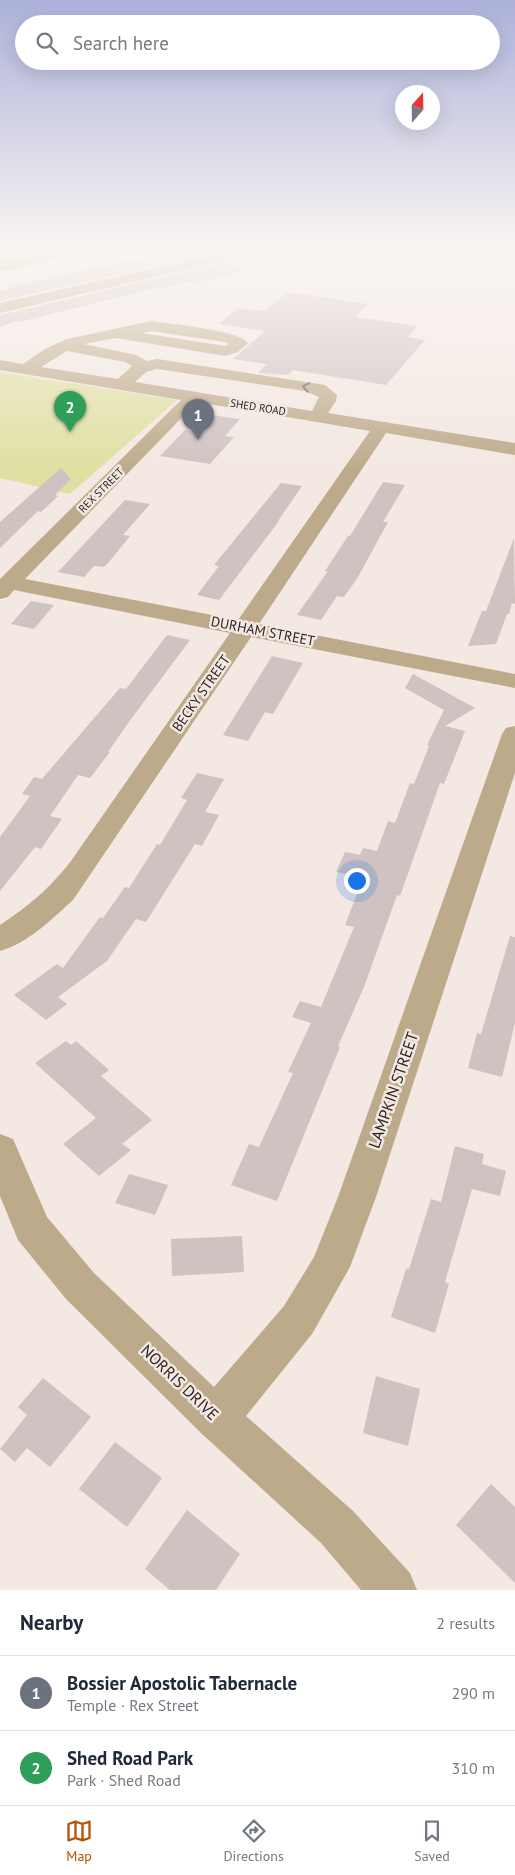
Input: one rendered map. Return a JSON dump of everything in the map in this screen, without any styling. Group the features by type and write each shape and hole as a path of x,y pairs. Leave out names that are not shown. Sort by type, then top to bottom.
{"street":[{"path":"26,369 64,346 91,337 151,326 229,338 240,343 232,349 225,351 116,333"},
{"path":"64,346 130,358 144,366"},
{"name":"SHED ROAD","path":"0,365 515,449"},
{"path":"122,385 144,366 169,365 319,389 328,395 327,401 317,417"},
{"name":"REX STREET","path":"5,588 193,396"},
{"name":"BECKY STREET","path":"0,940 36,916 62,893 246,628 381,428"},
{"name":"DURHAM STREET","path":"5,588 246,628 515,681"},
{"name":"LAMPKIN STREET","path":"216,1418 298,1320 330,1267 357,1197 515,734"},
{"name":"NORRIS DRIVE","path":"0,1150 32,1228 80,1286 216,1418 337,1527 393,1590"}],"green space":[{"path":"0,372 177,400 70,494 0,478"}],"building":[{"path":"220,324 405,324 417,326 408,337 425,340 386,385 293,370 288,375 258,373 267,364 233,359 265,331"},
{"path":"210,415 240,419 225,436 234,437 210,464 160,456 185,430 194,431"},
{"path":"61,468 71,479 55,495 58,496 41,512 38,511 0,548 0,522"},
{"path":"383,482 405,485 383,522 388,522 358,577 344,597 337,596 321,620 297,615 328,571 325,571 348,536 350,536"},
{"path":"281,483 302,486 279,521 219,600 197,595 219,566 214,565"},
{"path":"125,500 150,504 123,535 130,536 109,562 104,567 94,566 84,577 58,572"},
{"path":"514,538 515,604 512,603 496,644 468,646 482,611 486,611"},
{"path":"31,601 54,605 34,629 11,624"},
{"path":"167,635 190,640 90,778 78,775 50,816 62,819 41,849 35,847 0,891 0,837 30,796 22,794 34,777 42,779 120,688 126,689"},
{"path":"272,656 303,663 273,714 265,712 248,741 223,735"},
{"path":"413,674 475,708 445,726 465,731 444,784 440,783 400,896 397,895 364,987 338,1046 340,1047 277,1201 231,1185 249,1144 259,1147 293,1073 288,1072 311,1023 292,1017 300,1001 321,1007 354,927 345,925 360,886 348,883 351,875 336,872 345,852 360,855 363,848 377,851 388,821 395,823 410,783 414,784 429,746 427,745 444,710 405,688"},
{"path":"197,773 224,779 205,812 219,815 202,846 195,844 146,922 136,919 107,961 58,997 67,1004 46,1020 14,995 57,964 63,968 100,917 103,918 125,887 129,888 157,844 160,845 187,800 181,798"},
{"path":"510,936 515,937 515,1023 502,1077 468,1068 477,1033 481,1034"},
{"path":"66,1041 71,1045 76,1041 109,1070 101,1076 152,1120 122,1144 131,1150 99,1176 63,1144 96,1118 35,1063"},
{"path":"455,1146 484,1154 482,1164 506,1171 500,1196 472,1189 445,1282 449,1284 435,1333 391,1317 406,1269 409,1269 431,1199 441,1202"},
{"path":"129,1174 168,1185 155,1215 115,1203"},
{"path":"242,1236 244,1272 172,1276 171,1239"},
{"path":"376,1376 420,1389 408,1446 363,1433"},
{"path":"43,1378 91,1417 50,1467 27,1448 15,1462 0,1449 27,1415 18,1407"},
{"path":"115,1442 162,1478 127,1527 79,1489"},
{"path":"491,1484 515,1507 515,1583 456,1525"},
{"path":"187,1510 240,1554 216,1590 170,1590 145,1569"}],"place":[{"name":"Shed Road Park","path":"70,432"},
{"name":"Bossier Apostolic Tabernacle","path":"198,440"}]}
